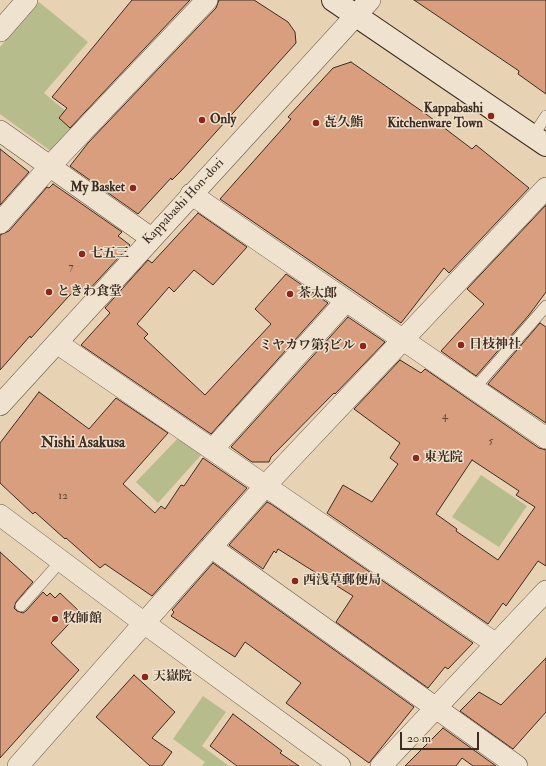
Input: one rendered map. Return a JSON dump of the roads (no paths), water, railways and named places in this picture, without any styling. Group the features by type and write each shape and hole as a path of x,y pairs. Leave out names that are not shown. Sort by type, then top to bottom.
{"street":[{"path":"0,31 27,0"},
{"path":"0,223 50,166 207,0"},
{"path":"333,0 363,8 539,140"},
{"name":"Kappabashi Hon-dori","path":"0,405 58,343 191,194 363,8"},
{"path":"0,131 151,238"},
{"path":"18,766 266,485 546,188"},
{"path":"191,194 546,438"},
{"path":"213,449 346,301"},
{"path":"58,343 496,644"},
{"path":"0,515 144,623 340,766"},
{"path":"211,547 517,766"},
{"path":"381,766 546,591"}],"lane":[{"path":"539,140 546,116"},
{"path":"474,388 546,306"},
{"path":"21,606 61,561"}],"place":[{"name":"Kappabashi Kitchenware Town","path":"491,116"},
{"name":"Only","path":"202,120"},
{"name":"㐂久鮨","path":"316,123"},
{"name":"My Basket","path":"133,188"},
{"name":"七五三","path":"82,254"},
{"name":"ときわ食堂","path":"49,292"},
{"name":"茶太郎","path":"290,294"},
{"name":"日枝神社","path":"461,345"},
{"name":"ミヤカワ第3ビル","path":"363,346"},
{"name":"東光院","path":"416,458"},
{"name":"西浅草郵便局","path":"295,581"},
{"name":"牧師館","path":"55,619"},
{"name":"天嶽院","path":"145,677"}],"district":[{"name":"Nishi Asakusa","path":"83,444"}]}
